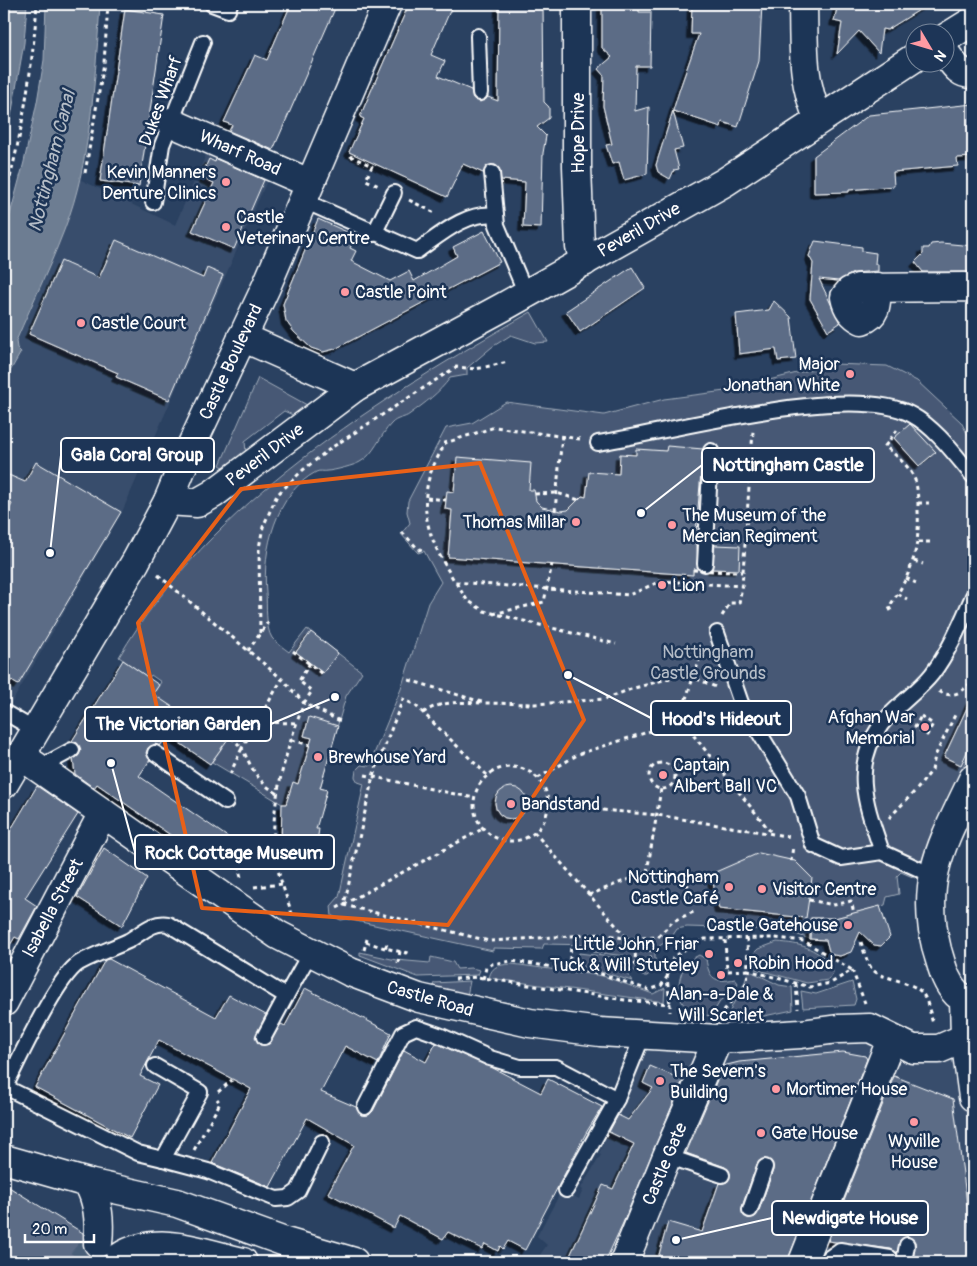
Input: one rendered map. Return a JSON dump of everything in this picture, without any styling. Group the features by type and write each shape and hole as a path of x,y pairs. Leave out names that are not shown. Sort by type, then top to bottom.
{"street":[{"name":"Castle Boulevard","path":"25,759 168,501 266,287 387,4"},
{"name":"Hope Drive","path":"577,4 578,175 580,247 584,262"},
{"path":"803,4 804,74 811,104 819,119"},
{"path":"954,33 973,21"},
{"name":"Peveril Drive","path":"168,501 197,503 213,494 355,387 584,262 725,182 904,64"},
{"path":"954,65 969,74 973,74"},
{"name":"Wharf Road","path":"170,122 306,191"},
{"path":"876,287 973,288"},
{"path":"242,337 355,387"},
{"name":"Castle Road","path":"25,759 234,906 310,953 388,987 469,1011 530,1023 600,1032 718,1039 801,1034 838,1028 870,1028 891,1040 913,1049 940,1049"},
{"path":"973,779 938,853 930,904 935,940 947,982 965,997 965,1038 973,1097"},
{"name":"Isabella Street","path":"4,1002 102,813"},
{"path":"940,1049 965,1038"},
{"name":"Castle Gate","path":"624,1262 718,1039"},
{"path":"812,1259 891,1040"},
{"path":"4,1159 88,1183 176,1203 285,1242 354,1262"},
{"path":"88,1183 93,1191 109,1250 142,1249 167,1245 243,1262"}],"lane":[{"path":"212,4 228,10 230,4"},
{"path":"478,36 480,93"},
{"name":"Dukes Wharf","path":"153,202 162,145 203,42"},
{"path":"492,173 497,225 526,294"},
{"path":"306,191 374,234 417,251 463,221 484,213 496,214"},
{"path":"374,234 394,193"},
{"path":"598,443 755,413 812,406 876,404 913,415 950,449 973,476"},
{"path":"699,567 711,450"},
{"path":"882,852 864,796 863,776 870,748 881,725 931,675 944,657 973,596"},
{"path":"717,633 741,703 798,796 813,844 841,858 882,852 934,876"},
{"path":"4,712 25,759 72,750"},
{"path":"155,753 226,802"},
{"path":"286,996 175,927 163,923 150,926 122,944 80,963 70,971 56,991 5,1089 138,1153 213,1173 261,1195 276,1199 288,1198 298,1191 322,1142"},
{"path":"264,1037 310,953"},
{"path":"365,1107 403,1033 416,1027 439,1035 490,1058 520,1067 556,1067 617,1099"},
{"path":"566,1190 655,1035"},
{"path":"156,1066 200,1092 163,1159"},
{"path":"663,1167 722,1175"},
{"path":"750,1210 754,1188 765,1167"},
{"path":"904,1262 907,1245"},
{"path":"812,1259 840,1250 890,1258"},
{"path":"812,1259 861,1262"}],"path":[{"path":"4,201 14,162 32,68 37,4"},
{"path":"86,173 104,63 108,4"},
{"path":"260,633 259,548 262,527 277,495 303,470 331,448 456,367 476,369 508,362"},
{"path":"739,602 742,586 755,413"},
{"path":"891,611 889,607 898,594 914,561 918,542 918,503 915,480 906,467 884,446 913,415"},
{"path":"598,443 562,435 495,427 445,443 429,478 425,513 434,548 467,600 493,614 616,644"},
{"path":"555,511 562,435"},
{"path":"535,494 557,493 579,500"},
{"path":"427,498 446,500"},
{"path":"918,503 929,503"},
{"path":"402,532 419,550 423,548"},
{"path":"918,542 931,542"},
{"path":"914,561 923,564"},
{"path":"493,614 544,602 552,564"},
{"path":"699,567 742,572"},
{"path":"158,575 282,678 304,703 340,721"},
{"path":"906,578 916,583"},
{"path":"455,582 629,594 661,581 742,586"},
{"path":"898,594 907,599"},
{"path":"248,651 268,622"},
{"path":"293,651 322,674"},
{"path":"701,655 683,707 682,721 745,798 770,832"},
{"path":"294,919 274,848 277,793 297,723 304,703 312,691 299,681 310,663"},
{"path":"423,713 434,706 455,702 536,704 605,699 631,688 685,674 714,686 741,703"},
{"path":"931,675 935,687 949,695 961,692 973,680"},
{"path":"230,774 242,748 282,678"},
{"path":"409,680 485,703"},
{"path":"344,905 373,776 403,699 423,713 487,775"},
{"path":"198,715 233,739 242,748 253,772 265,786 277,793"},
{"path":"882,852 883,825 918,788 932,770 935,756 955,715"},
{"path":"921,716 933,724 927,735 915,728 921,716"},
{"path":"538,778 579,754 682,721"},
{"path":"258,722 297,723"},
{"path":"292,740 310,745"},
{"path":"662,762 673,766 676,774 674,782 669,788 660,790 650,782 649,775 653,766 662,762"},
{"path":"511,766 522,768 538,778 547,795 547,806 541,825 534,832 519,840 503,840 490,834 484,828 474,810 474,798 480,783 487,775 498,769 511,766"},
{"path":"365,774 474,798"},
{"path":"647,872 660,790"},
{"path":"547,806 657,815 794,837"},
{"path":"338,908 484,828"},
{"path":"534,832 628,939"},
{"path":"243,881 238,868 240,860 253,851 274,848"},
{"path":"277,859 301,860"},
{"path":"589,896 647,872 689,886"},
{"path":"809,900 834,905 851,901 854,913"},
{"path":"344,905 488,942 604,934 628,939 658,937 673,921 696,911"},
{"path":"636,938 635,964 646,968 650,963 651,937"},
{"path":"483,979 486,968 492,964 512,961 601,974 649,990 661,986 667,977 673,958 682,950 705,940 776,938 804,941 852,970 831,983 810,988 748,970 727,971 725,940"},
{"path":"724,1010 747,982 746,939"},
{"path":"366,942 406,953 407,948"},
{"path":"861,942 871,969 877,974 913,985 922,990 926,996 940,1049"},
{"path":"569,968 571,945"},
{"path":"655,1035 670,1004 667,977"},
{"path":"447,979 483,979 625,1000 670,1004"},
{"path":"187,1166 220,1103 215,1094 232,1080"}],"highlighted area":[{"path":"480,463 584,720 448,925 202,908 138,623 241,489"}],"shaded area":[{"path":"209,148 270,174 122,512 4,716 4,382 21,352 17,348 16,341 70,214 79,179 175,225"},
{"path":"973,1003 973,1262 535,1262 547,1245 537,1236 562,1190 579,1199 583,1190 581,1188 601,1155 599,1154 646,1042 853,1038 967,1056"}],"green space":[{"name":"Brewhouse Yard","path":"531,312 548,342 535,343 511,335 492,347 467,368 467,375 450,378 421,406 408,416 393,422 365,459 344,468 317,471 302,481 291,494 274,524 266,558 265,576 267,622 272,638 289,652 307,629 362,672 346,696 320,788 327,790 321,811 282,804 212,762 221,749 153,694 161,682 151,675 149,678 119,657 157,601 201,550 249,502 302,459 415,381"},
{"name":"Nottingham Castle Grounds","path":"833,364 887,366 917,381 961,422 973,444 973,744 915,878 901,872 897,876 899,894 887,897 885,905 835,918 810,918 810,939 783,930 687,927 677,929 671,938 655,949 655,969 647,976 642,976 626,965 625,956 593,952 593,945 544,944 542,949 493,948 493,951 347,919 341,920 332,916 331,906 339,897 364,784 358,782 355,777 356,770 361,765 369,766 401,689 428,603 441,582 424,551 418,553 401,534 410,523 407,512 408,501 446,428 472,423 506,402 604,415 664,399 725,391"},
{"path":"258,378 307,405 295,416 284,411 245,441 246,453 227,469 220,465"},
{"path":"777,942 800,945 812,950 832,964 833,973 828,980 807,983 755,969 753,954 758,949"},
{"path":"360,952 396,960 430,963 431,957 453,962 457,969 471,968 480,970 478,975 418,977 360,955"},
{"path":"579,953 619,958 618,970 626,972 632,981 581,966 578,958"},
{"path":"699,955 706,959 709,971 714,978 718,980 735,979 738,983 734,990 721,1000 711,1016 690,1010 680,998 679,982 686,962"},
{"path":"512,964 603,976 653,994 665,988 664,1002 489,978 494,968 500,965"},
{"path":"748,970 779,985 792,987 793,1010 745,1020 728,1019 732,1006 747,977"},
{"path":"470,981 467,996 433,987 434,983"},
{"path":"852,982 856,999 854,1005 803,1008 801,991 816,994"}],"water":[{"path":"7,4 27,4 24,43 4,156 4,29"},
{"name":"Nottingham Canal","path":"46,4 100,4 97,56 88,138 70,214 16,341 17,348 21,352 4,382 4,237 24,162 37,102 44,60"}],"building":[{"path":"291,4 337,4 273,150 229,131 232,125 224,122 255,55 267,60"},
{"path":"409,4 453,4 431,55 445,61 438,76 471,90 473,98 480,102 488,97 498,101 499,4 543,4 544,102 549,107 549,118 537,127 546,136 543,153 541,228 523,227 525,182 501,180 499,168 495,165 487,166 483,173 463,164 447,197 349,152 364,119 360,117"},
{"path":"602,4 639,4 639,12 651,12 650,66 636,66 635,111 649,107 647,174 624,180 619,162 612,164 606,145 612,144 603,106 604,76 598,69 612,57 602,48"},
{"path":"692,4 762,4 759,61 738,127 722,122 721,127 673,111 683,148 674,150 679,169 674,170 670,179 658,172 656,165 680,88 699,34 691,34"},
{"path":"838,4 929,4 887,30 882,29 879,53 859,31 837,54 842,23 834,21"},
{"path":"125,9 164,15 139,186 100,181"},
{"path":"973,104 973,157 957,158 958,166 893,172 894,186 849,190 849,192 814,193 814,156 869,115"},
{"path":"209,159 215,162 216,159 264,180 234,249 192,231 214,183 201,177"},
{"name":"Castle Point","path":"318,219 356,236 350,248 356,251 351,261 390,281 409,271 414,281 457,256 453,247 484,231 500,262 335,349 323,352 311,348 294,332 286,321 283,304"},
{"name":"Castle Court","path":"116,240 203,278 207,268 223,275 169,400 116,377 118,373 29,334 61,261 99,278"},
{"path":"815,241 862,247 862,251 876,253 875,264 878,264 878,271 853,273 838,281 819,279 840,323 828,331 810,299 813,263 809,256"},
{"path":"931,244 973,246 973,272 923,272 915,262 923,254 923,248 929,248"},
{"path":"632,267 645,288 580,332 566,311"},
{"path":"774,301 791,317 796,359 778,361 776,349 739,354 736,314 769,310"},
{"path":"910,424 936,452 919,466 894,438"},
{"path":"667,446 703,449 695,544 697,544 698,569 693,569 693,575 448,557 452,510 445,509 447,491 454,492 457,457 531,463 529,490 534,490 536,501 542,507 561,511 568,510 582,496 586,497 589,472 619,474 620,454 636,455 636,449 666,451"},
{"path":"36,462 121,512 18,685 4,676 4,519 12,504 4,497 4,473 25,482"},
{"path":"715,545 740,546 739,570 712,569"},
{"path":"311,632 338,653 323,673 296,652"},
{"path":"123,660 159,685 153,694 192,720 195,717 228,739 210,764 168,735 160,746 155,744 148,748 146,753 150,760 139,776 232,840 215,866 97,784 94,788 75,774 73,759 79,755 81,750 77,743 72,741"},
{"path":"973,695 973,739 961,765 944,757"},
{"name":"Brewhouse Yard","path":"309,717 338,726 320,788 327,790 316,829 319,829 316,848 281,845 282,804 286,804 293,782 298,784 312,738 304,736"},
{"path":"37,786 78,814 25,898 37,906 19,939 15,937 4,955 4,841"},
{"name":"Bandstand","path":"511,787 523,791 527,803 523,815 511,819 499,815 495,803 499,791"},
{"path":"104,848 147,878 122,926 77,897"},
{"name":"Visitor Centre","path":"759,853 795,861 812,878 806,918 719,909 711,874"},
{"name":"Castle Gatehouse","path":"880,906 890,937 881,946 874,945 860,932 851,952 840,956 833,955 829,951 826,940 810,939 811,918 835,918"},
{"path":"109,959 216,1017 229,995 266,1015 255,1037 260,1045 269,1044 281,1024 285,1026 305,988 391,1033 378,1063 345,1046 321,1092 356,1107 361,1115 369,1115 373,1111 404,1050 426,1062 436,1043 491,1067 541,1093 548,1079 602,1107 586,1133 525,1250 508,1241 503,1249 500,1246 498,1251 485,1244 482,1249 448,1232 443,1239 400,1216 394,1228 328,1193 354,1145 307,1118 270,1187 212,1163 251,1089 159,1040 140,1076 158,1085 130,1138 35,1087 105,960"},
{"path":"843,1052 865,1056 867,1059 787,1262 657,1262 668,1222 702,1232 719,1183 727,1182 730,1177 730,1173 725,1167 686,1153 723,1066 739,1062","holes":["763,1159 771,1161 773,1170 758,1213 755,1217 748,1218 743,1215 742,1207 757,1164"]},
{"path":"650,1066 683,1080 623,1223 605,1262 567,1262 603,1185 613,1189 634,1144 609,1132 618,1115 628,1120 653,1088 643,1083"},
{"path":"894,1076 953,1099 973,1248 973,1262 913,1261 915,1242 908,1236 900,1240 897,1253 891,1249 828,1241"},
{"path":"4,1184 83,1233 84,1250 89,1256 96,1258 105,1257 106,1262 4,1262"}],"tunnel":[{"path":"81,1262 98,1243"}],"place":[{"name":"Kevin Manners Denture Clinics","path":"226,182"},
{"name":"Castle Veterinary Centre","path":"226,227"},
{"name":"Castle Point","path":"345,292"},
{"name":"Castle Court","path":"81,323"},
{"name":"Major Jonathan White","path":"850,374"},
{"name":"Nottingham Castle","path":"641,513"},
{"name":"Thomas Millar","path":"576,522"},
{"name":"The Museum of the Mercian Regiment","path":"672,525"},
{"name":"Gala Coral Group","path":"50,553"},
{"name":"Lion","path":"662,585"},
{"name":"Hood's Hideout","path":"568,675"},
{"name":"The Victorian Garden","path":"335,697"},
{"name":"Afghan War Memorial","path":"925,727"},
{"name":"Brewhouse Yard","path":"318,757"},
{"name":"Rock Cottage Museum","path":"111,763"},
{"name":"Captain Albert Ball VC","path":"663,775"},
{"name":"Bandstand","path":"511,804"},
{"name":"Nottingham Castle Café","path":"729,887"},
{"name":"Visitor Centre","path":"762,889"},
{"name":"Castle Gatehouse","path":"848,925"},
{"name":"Little John, Friar Tuck & Will Stuteley","path":"709,954"},
{"name":"Robin Hood","path":"738,963"},
{"name":"Alan-a-Dale & Will Scarlet","path":"721,975"},
{"name":"The Severn's Building","path":"660,1081"},
{"name":"Mortimer House","path":"776,1089"},
{"name":"Wyville House","path":"914,1122"},
{"name":"Gate House","path":"761,1133"},
{"name":"Newdigate House","path":"676,1240"}]}
